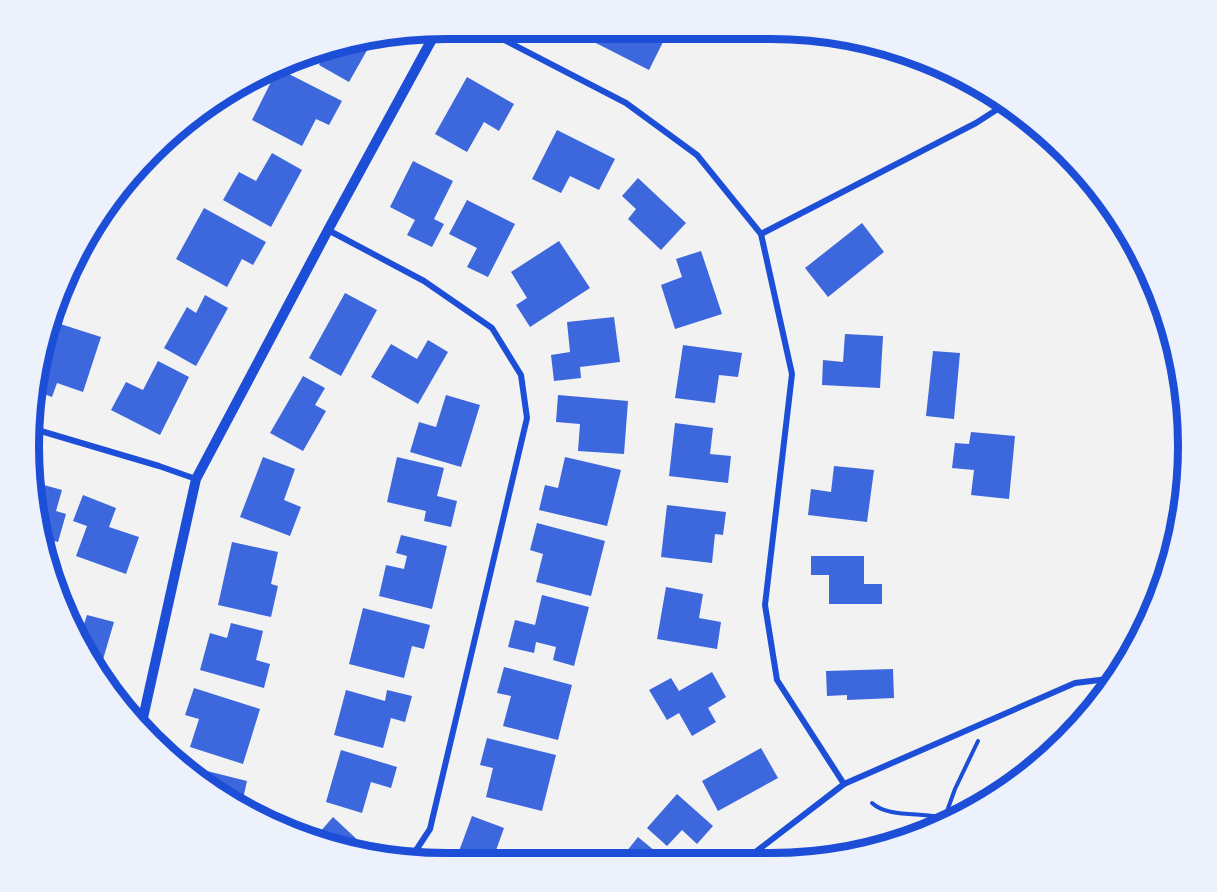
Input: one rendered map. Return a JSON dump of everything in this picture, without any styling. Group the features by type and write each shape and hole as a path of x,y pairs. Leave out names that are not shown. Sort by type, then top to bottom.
{"street":[{"path":"504,39 626,103 697,155 760,234 792,374 765,605 777,680 844,784"},
{"path":"143,717 196,478 432,40"},
{"path":"760,234 976,123 998,109"},
{"path":"328,230 424,281 492,328 521,375 527,418 430,830 416,852"},
{"path":"40,431 196,478"},
{"path":"755,853 844,784 1075,683 1104,679"}],"path":[{"path":"946,813 964,769 982,735 981,724"},
{"path":"872,803 883,810 938,817"}],"building":[{"path":"588,39 664,39 649,70"},
{"path":"369,47 349,82 319,65 323,59"},
{"path":"285,72 342,101 329,125 316,119 302,146 252,120 273,78"},
{"path":"467,77 514,104 499,131 484,122 467,152 435,134"},
{"path":"557,130 615,159 599,190 570,176 561,193 532,179"},
{"path":"272,153 302,170 271,227 223,200 239,172 256,181"},
{"path":"413,161 453,181 434,219 444,224 432,247 407,235 415,220 390,207"},
{"path":"638,178 686,223 661,250 628,219 636,209 622,196"},
{"path":"467,200 515,224 488,277 467,267 477,248 449,234"},
{"path":"204,208 266,242 253,265 242,259 227,287 176,259"},
{"path":"862,223 884,252 828,297 805,268"},
{"path":"559,241 590,288 530,327 516,305 527,298 511,272"},
{"path":"701,251 722,314 675,329 661,285 682,277 676,259"},
{"path":"345,293 377,310 341,376 309,358"},
{"path":"205,295 228,308 196,366 164,348 187,307 196,313"},
{"path":"614,317 620,362 580,367 581,378 554,381 551,355 570,352 567,322"},
{"path":"58,323 101,337 83,392 57,383 52,397 42,393"},
{"path":"845,334 883,336 880,388 822,385 823,360 843,362"},
{"path":"428,340 448,352 418,404 371,377 391,344 417,359"},
{"path":"683,345 742,353 738,377 719,375 715,403 675,398"},
{"path":"933,351 960,353 954,419 926,416"},
{"path":"158,361 189,377 160,435 111,410 126,382 143,390"},
{"path":"303,376 325,388 315,405 326,411 303,451 270,433"},
{"path":"446,395 480,405 461,467 410,452 419,422 436,427"},
{"path":"558,395 628,401 624,454 578,451 580,424 556,422"},
{"path":"675,423 713,428 710,454 731,456 728,483 669,476"},
{"path":"971,432 1015,436 1009,499 971,495 974,470 952,468 955,443 969,444"},
{"path":"263,457 295,469 284,500 301,507 290,536 240,517"},
{"path":"397,457 444,468 437,496 457,501 451,527 424,521 426,511 387,502"},
{"path":"565,457 621,470 607,526 539,510 545,485 558,488"},
{"path":"834,466 874,470 867,522 808,515 811,489 831,492"},
{"path":"41,484 62,490 56,511 66,514 58,542 50,540"},
{"path":"83,495 116,508 109,527 139,537 126,574 76,556 87,526 73,521"},
{"path":"667,505 726,512 723,535 715,534 712,563 661,557"},
{"path":"537,523 605,541 591,596 536,582 543,554 530,550"},
{"path":"401,535 447,546 432,609 379,596 386,565 404,569 407,556 396,553"},
{"path":"232,542 278,552 271,584 278,586 271,617 218,605"},
{"path":"811,556 864,556 864,584 882,584 882,604 829,604 829,575 811,575"},
{"path":"666,587 703,594 699,618 721,622 717,649 657,639"},
{"path":"542,595 589,607 574,666 553,660 556,647 536,642 534,653 508,647 515,620 535,625"},
{"path":"363,608 430,625 424,649 412,646 404,678 349,664"},
{"path":"87,615 114,622 102,662 94,649 82,629"},
{"path":"231,623 263,631 256,660 270,664 264,688 200,670 210,633 227,638"},
{"path":"504,667 572,685 558,740 503,726 511,696 497,693"},
{"path":"893,669 894,698 847,700 847,695 827,696 826,671"},
{"path":"712,672 726,697 708,708 716,722 692,736 679,713 667,720 649,690 671,678 679,691"},
{"path":"194,688 260,709 243,764 190,747 199,719 185,715"},
{"path":"346,690 385,701 387,690 412,696 405,722 391,718 383,748 334,735"},
{"path":"487,738 556,755 542,811 486,797 493,768 480,765"},
{"path":"761,748 778,778 718,811 702,781"},
{"path":"341,750 397,767 391,788 371,782 362,813 326,802"},
{"path":"198,769 247,781 243,799"},
{"path":"677,794 713,826 697,844 682,830 667,846 647,828"},
{"path":"472,816 504,828 495,853 458,853"},
{"path":"333,817 362,844 341,839 320,832"},
{"path":"638,837 657,853 625,853"}]}
